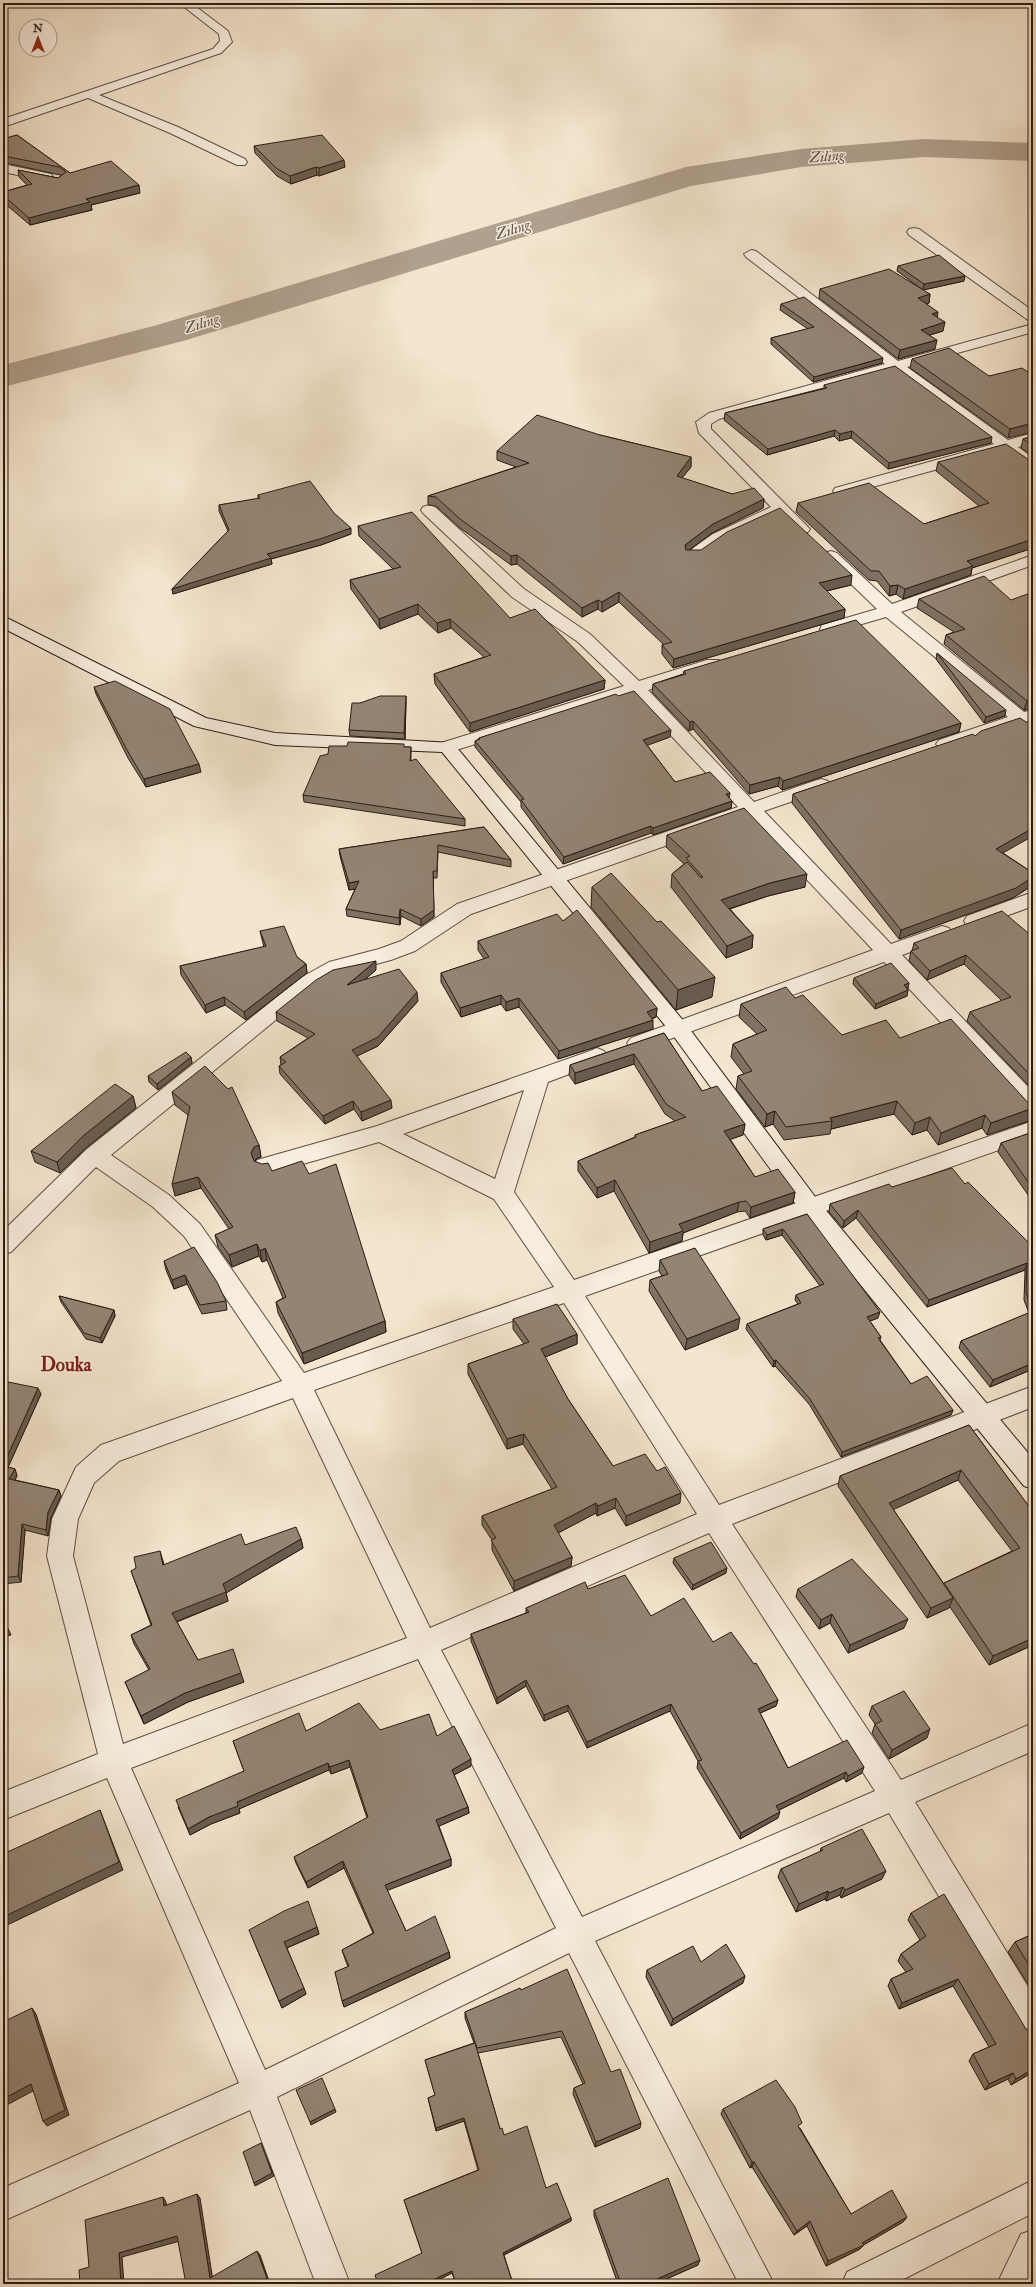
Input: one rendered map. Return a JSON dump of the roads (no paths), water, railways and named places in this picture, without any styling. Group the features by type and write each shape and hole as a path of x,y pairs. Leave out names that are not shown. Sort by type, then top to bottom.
{"street":[{"path":"3,123 217,51 226,42 224,32 184,3"},
{"path":"87,94 174,130 241,162"},
{"path":"3,168 60,180"},
{"path":"914,232 1033,317"},
{"path":"751,254 896,366 1033,464"},
{"path":"1029,720 888,611 817,543 788,506 704,430 703,422 714,416 1033,328"},
{"path":"826,496 1033,438"},
{"path":"693,555 719,537 788,506"},
{"path":"429,510 518,593 584,638 635,687 1033,1106"},
{"path":"814,633 888,611 1033,560"},
{"path":"3,621 200,722 275,739 447,748 635,687 732,658"},
{"path":"931,749 1029,720"},
{"path":"447,748 679,1029 811,1208 1033,1478"},
{"path":"3,1245 95,1155 309,982 336,967 384,955 408,946 447,918 464,909 555,879 751,809 841,779"},
{"path":"265,1166 381,1133 538,1076 679,1029 887,954 1033,899"},
{"path":"502,1193 538,1076"},
{"path":"333,2284 258,2090 114,1761 60,1556 65,1519 85,1475 110,1453 299,1385 811,1208 1033,1129"},
{"path":"381,1133 502,1193 569,1291 714,1519 894,1795 1033,2024"},
{"path":"95,1155 162,1201 192,1230 299,1385 424,1644 757,2284"},
{"path":"3,1806 114,1761 424,1644 714,1519 1033,1396"},
{"path":"3,2205 258,2090 576,1934 894,1795 1033,1737"},
{"path":"859,2284 1033,2196"},
{"path":"1014,2284 1033,2246"}],"waterway":[{"name":"Ziling","path":"3,376 170,333 686,177 801,158 924,148 1033,152"}],"district":[{"name":"Douka","path":"66,1364"}]}
